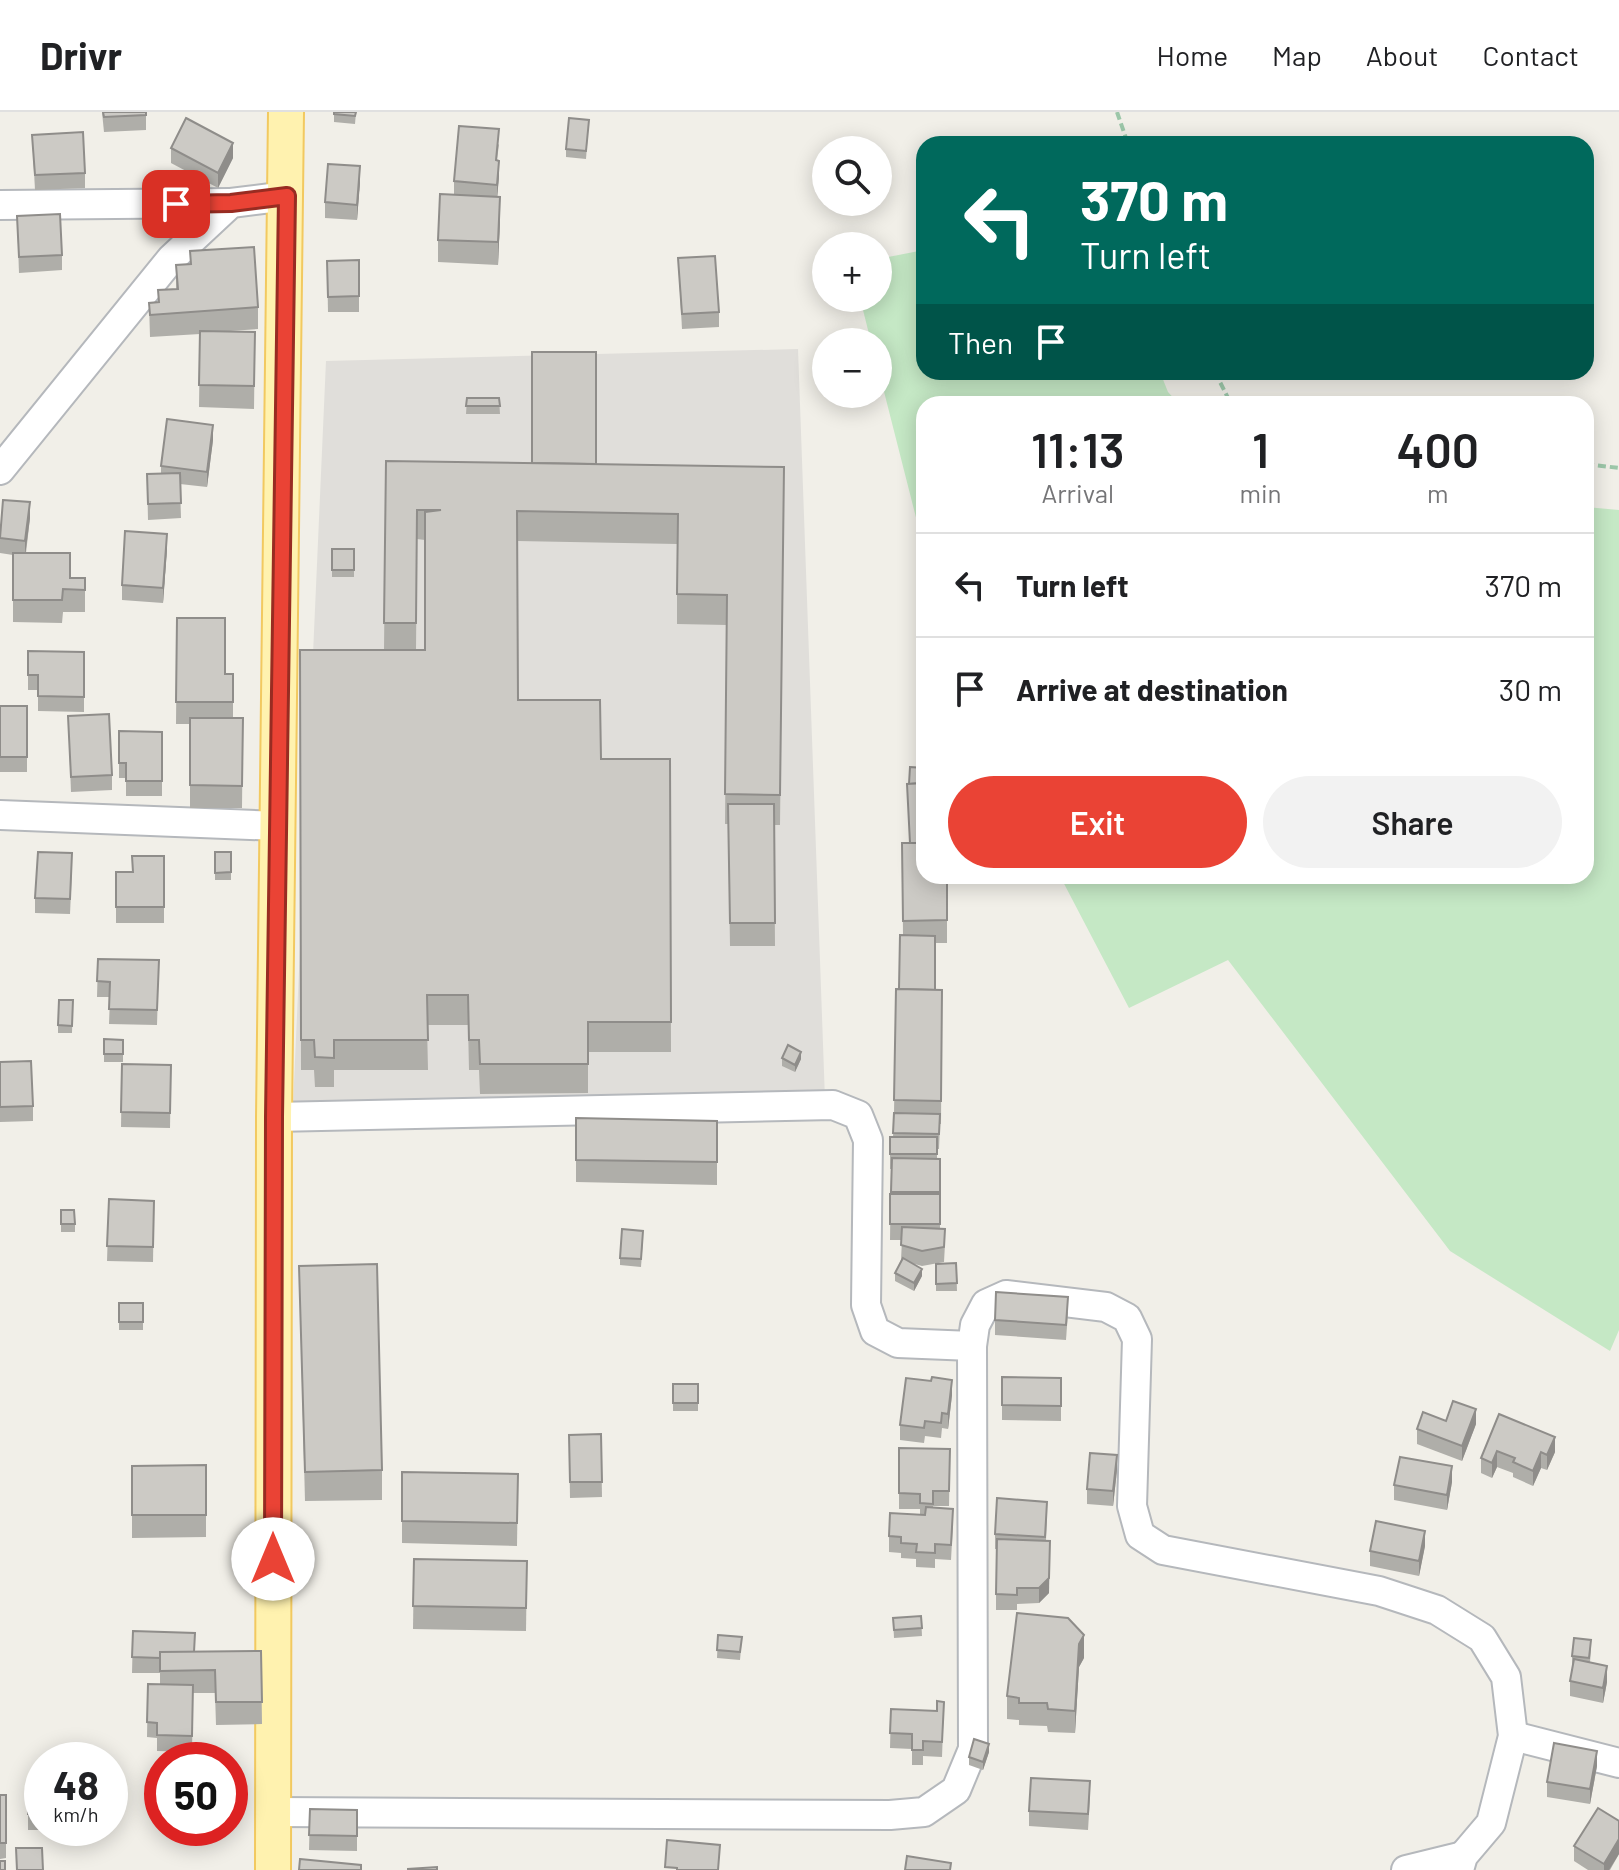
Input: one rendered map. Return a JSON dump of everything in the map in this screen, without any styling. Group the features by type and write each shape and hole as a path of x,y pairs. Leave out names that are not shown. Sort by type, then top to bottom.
{"main road":[{"path":"273,1870 274,1117 286,112"}],"street":[{"path":"0,205 231,203 287,196"},
{"path":"0,470 171,259 231,203"},
{"path":"0,815 278,826"},
{"path":"274,1117 833,1105 858,1115 868,1140 866,1305 875,1331 898,1343 972,1346"},
{"path":"273,1812 890,1815 924,1812 935,1805 956,1790 973,1749 972,1346 975,1325 986,1304 1006,1295 1106,1307 1127,1318 1137,1339 1132,1506 1140,1535 1163,1550 1379,1591 1437,1610 1482,1638 1506,1677 1513,1736 1491,1823 1461,1863 1406,1870"},
{"path":"1513,1736 1619,1763"}],"path":[{"path":"1117,112 1125,136"},
{"path":"1594,465 1619,468"}],"shaded area":[{"path":"798,349 825,1100 293,1106 326,361"}],"green space":[{"path":"916,252 916,380 1163,380 1172,396 916,396 916,518 888,408 892,408 892,328 868,328 864,312 892,312 892,256"},
{"path":"1594,508 1619,510 1619,1330 1610,1351 1450,1251 1228,960 1129,1008 1064,884 1594,884"}],"building":[{"path":"103,112 146,112 146,115 104,117"},
{"path":"334,112 356,112 355,116"},
{"path":"186,118 233,143 218,173 171,148"},
{"path":"569,118 589,120 586,151 566,149"},
{"path":"459,126 499,129 497,185 454,181"},
{"path":"83,132 85,173 35,175 32,135"},
{"path":"328,164 360,166 357,205 325,202"},
{"path":"440,194 500,197 498,242 438,240"},
{"path":"60,214 62,255 19,257 17,216"},
{"path":"254,247 258,307 150,315 149,303 159,302 158,290 178,289 176,265 191,264 190,251"},
{"path":"715,256 719,312 682,314 678,258"},
{"path":"359,260 359,296 328,297 327,261"},
{"path":"200,331 255,332 254,386 199,385"},
{"path":"532,352 596,352 596,464 532,463"},
{"path":"467,398 499,398 500,406 466,406"},
{"path":"167,419 213,425 207,472 161,466"},
{"path":"386,461 784,467 780,795 725,794 727,595 677,594 678,514 517,511 518,700 600,700 601,759 670,759 671,1022 588,1022 588,1064 480,1064 479,1040 469,1040 468,995 427,995 428,1040 334,1040 334,1058 315,1057 314,1040 301,1040 300,650 425,650 425,512 441,510 417,510 416,623 384,623"},
{"path":"180,473 181,503 148,504 147,474"},
{"path":"3,500 30,502 25,541 0,538"},
{"path":"125,531 167,534 163,588 122,585"},
{"path":"332,549 354,549 354,570 332,570"},
{"path":"13,553 70,553 70,578 85,578 85,590 63,589 62,600 13,600"},
{"path":"177,618 225,618 225,674 233,674 233,702 176,702"},
{"path":"28,651 84,652 84,697 38,696 38,675 28,675"},
{"path":"0,706 27,706 27,757 0,757"},
{"path":"109,714 112,775 71,777 68,716"},
{"path":"190,718 243,718 242,786 190,785"},
{"path":"119,731 162,732 162,781 126,781 126,763 119,763"},
{"path":"910,767 916,767 916,784 909,784"},
{"path":"916,783 916,843 910,843 907,784"},
{"path":"728,804 774,804 775,923 730,923"},
{"path":"902,843 916,843 916,884 947,884 947,920 903,921"},
{"path":"38,852 72,853 70,899 35,898"},
{"path":"215,852 231,852 231,872 215,873"},
{"path":"132,856 164,856 164,907 116,907 116,872 133,872"},
{"path":"900,935 935,936 935,990 899,989"},
{"path":"98,959 159,960 157,1010 109,1009 110,982 97,981"},
{"path":"896,989 942,990 941,1101 894,1100"},
{"path":"59,1000 73,1000 72,1026 58,1025"},
{"path":"104,1039 123,1040 123,1054 104,1054"},
{"path":"788,1045 801,1052 795,1065 782,1058"},
{"path":"31,1061 33,1106 0,1107 0,1062"},
{"path":"122,1064 171,1065 170,1113 121,1112"},
{"path":"894,1113 940,1114 939,1134 893,1133"},
{"path":"576,1118 717,1121 717,1162 576,1160"},
{"path":"890,1137 937,1137 937,1154 890,1154"},
{"path":"892,1158 940,1159 940,1192 891,1192"},
{"path":"890,1194 940,1194 940,1224 890,1224"},
{"path":"109,1199 154,1201 153,1247 107,1246"},
{"path":"61,1210 74,1210 75,1224 61,1224"},
{"path":"902,1227 945,1229 944,1247 922,1251 901,1245"},
{"path":"622,1229 643,1231 641,1259 620,1258"},
{"path":"903,1258 922,1269 914,1283 895,1273"},
{"path":"956,1263 957,1283 936,1284 936,1264"},
{"path":"377,1264 382,1470 305,1472 299,1266"},
{"path":"996,1292 1068,1297 1066,1325 995,1320"},
{"path":"119,1303 143,1303 143,1322 119,1322"},
{"path":"932,1377 952,1380 948,1414 942,1413 941,1423 925,1421 924,1428 900,1425 906,1378 931,1381"},
{"path":"1002,1377 1061,1378 1061,1406 1002,1405"},
{"path":"673,1384 698,1384 698,1403 673,1403"},
{"path":"1453,1401 1476,1409 1462,1446 1417,1429 1423,1412 1446,1421"},
{"path":"1499,1414 1555,1437 1547,1455 1541,1452 1533,1471 1513,1462 1515,1458 1497,1451 1492,1463 1481,1458"},
{"path":"601,1434 602,1482 570,1482 569,1435"},
{"path":"899,1448 950,1449 949,1491 933,1491 933,1504 920,1503 920,1494 899,1493"},
{"path":"1090,1453 1117,1455 1113,1491 1087,1489"},
{"path":"1400,1457 1452,1466 1447,1495 1394,1485"},
{"path":"206,1465 206,1515 132,1515 132,1466"},
{"path":"402,1472 518,1474 517,1523 402,1521"},
{"path":"997,1498 1047,1502 1045,1537 995,1534"},
{"path":"926,1507 953,1509 951,1545 935,1544 935,1553 916,1552 917,1544 901,1543 901,1537 889,1536 890,1513 925,1515"},
{"path":"1376,1521 1425,1531 1419,1561 1370,1551"},
{"path":"997,1539 1050,1541 1049,1578 1039,1588 1017,1588 1017,1595 996,1594"},
{"path":"414,1559 527,1561 526,1608 413,1606"},
{"path":"1017,1613 1068,1618 1084,1635 1079,1644 1075,1711 1048,1709 1047,1703 1019,1703 1019,1698 1007,1696"},
{"path":"921,1616 922,1628 894,1630 893,1618"},
{"path":"133,1631 195,1633 194,1652 160,1652 160,1658 132,1657"},
{"path":"718,1635 742,1637 740,1652 717,1650"},
{"path":"1574,1638 1591,1640 1589,1658 1572,1656"},
{"path":"261,1651 262,1702 216,1702 215,1670 160,1671 160,1652"},
{"path":"1574,1659 1607,1666 1603,1688 1570,1681"},
{"path":"148,1684 193,1685 192,1736 157,1735 157,1723 147,1722"},
{"path":"937,1701 944,1702 942,1742 923,1741 923,1750 912,1750 912,1734 890,1733 891,1709 937,1711"},
{"path":"974,1739 989,1744 983,1762 969,1757"},
{"path":"1554,1743 1597,1751 1590,1789 1547,1782"},
{"path":"1031,1778 1090,1781 1088,1814 1029,1811"},
{"path":"0,1795 6,1795 6,1843 0,1843"},
{"path":"1598,1808 1619,1821 1619,1839 1604,1864 1574,1846"},
{"path":"310,1809 357,1810 357,1836 309,1835"},
{"path":"667,1840 720,1845 718,1870 665,1867"},
{"path":"16,1848 42,1848 43,1870 17,1870"},
{"path":"907,1856 951,1863 950,1870 905,1870"},
{"path":"300,1859 361,1865 361,1870 299,1870"},
{"path":"0,1861 5,1861 5,1870 0,1870"},
{"path":"437,1867 437,1870 408,1870 408,1869"}],"route":[{"path":"176,204 231,203 287,196 274,1117 273,1559"}]}
